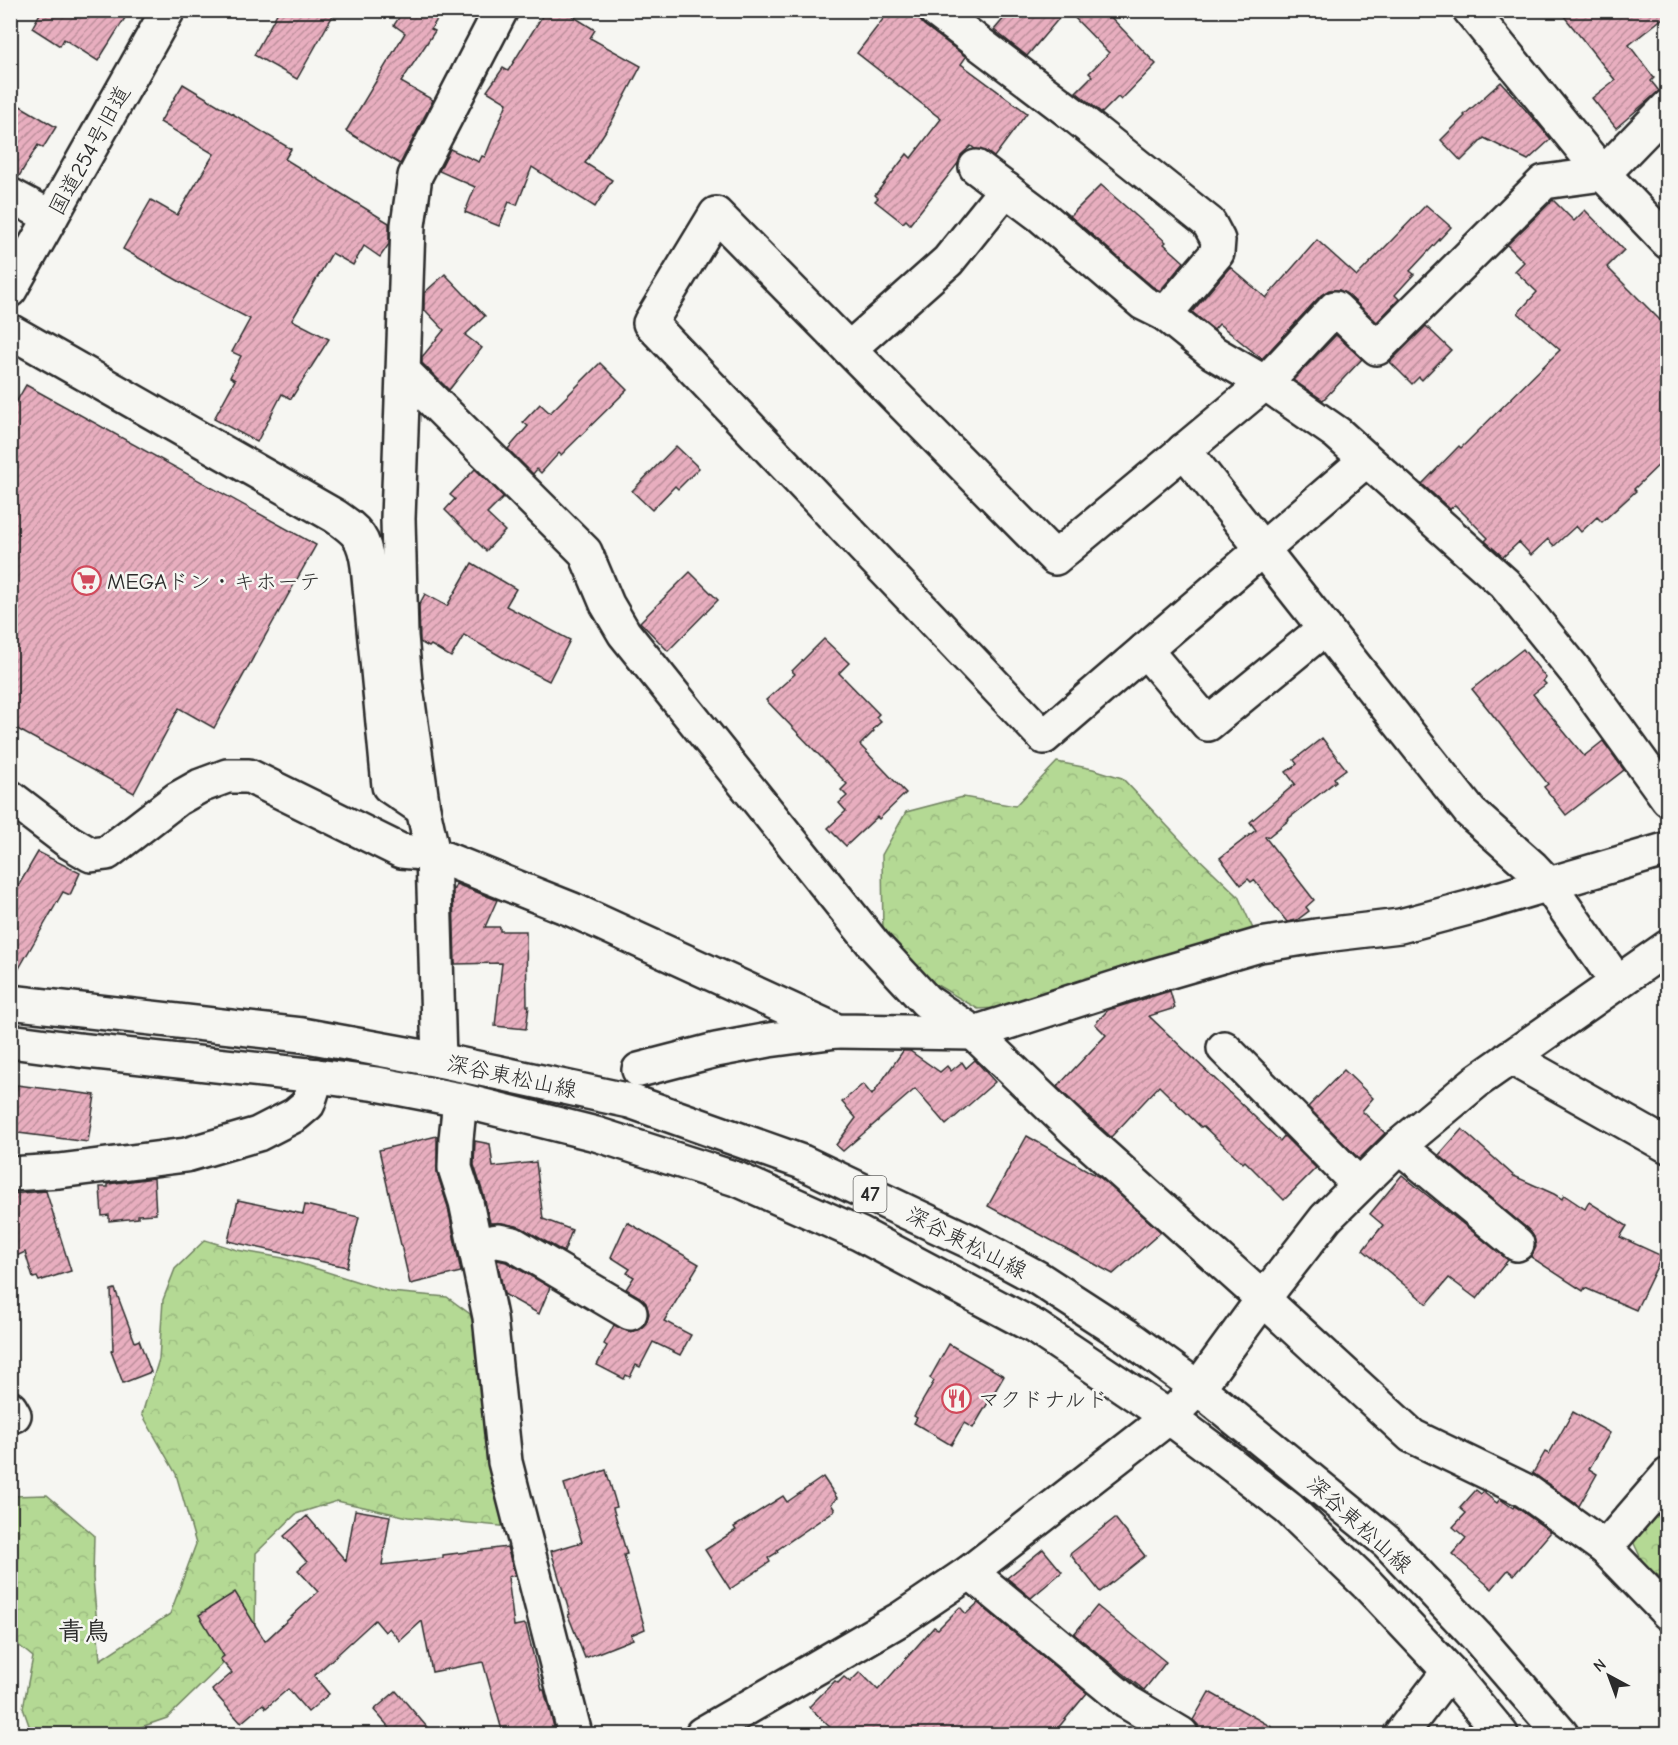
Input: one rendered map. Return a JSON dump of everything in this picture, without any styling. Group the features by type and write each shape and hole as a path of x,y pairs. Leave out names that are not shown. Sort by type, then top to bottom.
{"street":[{"name":"国道254号旧道","path":"10,290 168,10"},
{"path":"439,1060 433,854 423,809 401,636 398,519 408,225 415,176 501,10"},
{"path":"935,10 1070,112 1209,223 1218,240 1217,253 1166,314"},
{"path":"1470,10 1603,174 1668,242"},
{"path":"1366,460 1044,737 650,322 716,214 1055,558 1265,383 1335,308 1377,348 1544,182 1603,174 1668,107"},
{"path":"976,167 1040,215 1143,303 1166,314 1212,352 1265,383 1337,433 1505,584 1577,673 1668,800"},
{"path":"849,350 948,261 1006,189"},
{"path":"10,195 51,217"},
{"path":"10,331 335,516 360,536 368,566 388,786 423,809"},
{"path":"403,371 585,552 607,604 624,633 875,946 926,1001 974,1033 1076,1131 1412,1436 1526,1491 1605,1548 1668,1613"},
{"path":"1184,450 1470,812 1548,884 1617,982"},
{"path":"1145,650 1208,724 1325,628"},
{"path":"10,797 69,842 91,855 107,852 177,799 200,786 227,776 249,776 401,851 433,854 573,910 837,1031"},
{"path":"639,1070 716,1050 837,1031 974,1033 1143,979 1260,945 1400,926 1668,849"},
{"path":"702,1734 902,1618 970,1572 1169,1417 1198,1388 1326,1218 1399,1146 1477,1081 1668,947"},
{"name":"深谷東松山線","path":"10,1002 302,1035 439,1060 630,1101 802,1162 969,1241 1036,1277 1127,1336 1198,1388 1387,1542 1478,1638 1561,1734"},
{"name":"深谷東松山線","path":"10,1041 317,1076 377,1084 460,1100 596,1134 739,1180 850,1229 1035,1327 1169,1417 1289,1509 1368,1584 1449,1671 1501,1734"},
{"path":"1224,1048 1359,1185"},
{"path":"1510,1057 1668,1146"},
{"path":"10,1174 59,1171 186,1155 258,1134 295,1115 308,1104 317,1076"},
{"path":"460,1100 455,1168 466,1202 490,1317 505,1462 575,1734"},
{"path":"1399,1146 1517,1244"},
{"path":"475,1244 498,1241 513,1244 630,1313"},
{"path":"1605,1548 1668,1475"},
{"path":"970,1572 1127,1702 1181,1734"},
{"path":"1401,1734 1449,1671"}],"green space":[{"path":"1057,762 1093,769 1122,778 1187,847 1238,896 1254,931 1017,1007 978,1009 918,974 883,936 882,855 906,812 963,797 1015,806"},
{"path":"205,1240 237,1250 283,1258 390,1292 447,1297 470,1314 481,1349 510,1527 408,1517 337,1501 296,1514 256,1553 255,1633 167,1718 121,1734 32,1734 23,1708 33,1657 11,1639 11,1496 47,1495 94,1535 93,1578 100,1660 170,1614 196,1544 176,1474 142,1414 159,1359 163,1300 175,1269"},
{"path":"1667,1493 1667,1581 1645,1567 1630,1535"}],"building":[{"path":"42,10 130,10 98,61 64,39 60,46 32,28"},
{"path":"279,10 336,10 297,79 254,55"},
{"path":"404,10 443,10 431,29 435,31 401,82 433,100 400,164 346,131 405,33 394,25"},
{"path":"546,10 563,10 595,30 590,38 641,66 612,121 585,163 612,180 595,207 532,167 517,205 509,202 499,226 465,212 475,187 439,171 450,149 479,162 482,156 485,157 507,103 487,91 503,68 508,71"},
{"path":"890,10 917,10 918,18 924,25 966,57 961,64 1027,113 994,157 971,146 961,155 959,162 910,224 906,220 903,223 875,201 878,198 875,195 907,154 911,158 941,119 857,53"},
{"path":"1011,10 1066,10 1027,56 994,30"},
{"path":"1067,10 1104,10 1156,64 1121,100 1118,97 1102,113 1076,92 1092,76 1089,73 1109,53"},
{"path":"1559,10 1668,10 1668,14 1629,45 1654,78 1651,81 1659,91 1616,128 1592,98 1615,80"},
{"path":"1501,82 1551,139 1528,160 1484,138 1461,161 1441,140 1464,115"},
{"path":"183,84 291,149 285,159 389,223 389,244 380,257 364,246 353,265 332,253 292,320 329,339 291,399 282,394 257,442 214,419 235,380 230,377 241,356 232,352 250,319 123,249 151,200 177,215 214,154 160,122"},
{"path":"10,100 56,127 43,148 38,145 18,178 10,176"},
{"path":"1101,185 1166,242 1164,244 1184,262 1160,291 1070,216"},
{"path":"1553,200 1574,221 1585,210 1624,250 1607,267 1668,328 1668,456 1634,489 1636,491 1602,522 1597,517 1581,532 1576,526 1554,546 1548,539 1531,555 1519,542 1503,557 1485,541 1488,538 1455,505 1450,509 1422,484 1560,350 1518,313 1537,292 1515,271 1524,262 1507,245"},
{"path":"1426,205 1451,227 1410,271 1414,274 1395,295 1399,299 1377,322 1347,294 1339,290 1329,290 1321,295 1262,359 1219,324 1214,330 1192,312 1230,267 1266,298 1317,240 1357,276"},
{"path":"445,274 485,316 465,335 482,348 449,390 422,363 422,357 444,330 424,309 424,293"},
{"path":"1426,326 1451,350 1422,380 1419,377 1412,384 1390,362"},
{"path":"1336,335 1362,359 1323,400 1293,380"},
{"path":"600,363 627,390 561,455 559,453 541,473 537,469 533,474 508,449 528,426 523,422 540,404 550,413"},
{"path":"26,385 316,545 214,728 179,708 134,793 10,725 10,413"},
{"path":"676,446 699,468 678,489 675,486 652,510 632,491"},
{"path":"475,469 504,497 487,514 505,531 486,551 445,510 455,499 450,495"},
{"path":"472,563 516,589 506,606 570,640 549,681 464,635 451,657 431,645 429,647 420,642 419,605 425,594 447,606"},
{"path":"690,572 718,600 668,651 640,622"},
{"path":"824,639 849,663 839,673 879,714 876,717 881,722 860,745 906,793 846,846 828,828 846,811 839,803 847,796 841,790 847,784 766,700 795,674 792,671"},
{"path":"1523,649 1546,678 1543,681 1546,684 1533,694 1584,756 1603,741 1624,770 1566,815 1544,787 1548,784 1472,689"},
{"path":"1322,738 1346,769 1334,778 1336,781 1268,837 1265,837 1314,900 1306,907 1309,911 1297,920 1287,922 1254,880 1251,882 1248,879 1241,885 1220,858 1256,830 1250,822 1295,784 1286,772 1297,764 1294,760"},
{"path":"38,852 80,873 70,895 63,892 10,984 10,900"},
{"path":"456,884 497,900 485,927 500,927 500,931 526,931 527,1006 529,1006 526,1029 495,1026 502,963 455,964 453,891"},
{"path":"1170,991 1175,1008 1149,1016 1280,1141 1284,1136 1316,1168 1284,1200 1245,1161 1243,1163 1203,1126 1201,1127 1159,1086 1111,1137 1057,1087 1106,1035 1095,1024 1108,1010"},
{"path":"903,1051 910,1051 940,1072 947,1066 951,1071 962,1062 966,1068 975,1060 995,1082 946,1125 915,1089 843,1151 836,1145 856,1118 842,1102 863,1084 872,1095"},
{"path":"1344,1070 1373,1098 1362,1111 1385,1133 1359,1159 1308,1107"},
{"path":"17,1085 95,1095 88,1142 11,1132"},
{"path":"1462,1129 1514,1176 1562,1199 1564,1195 1585,1209 1589,1202 1627,1226 1620,1237 1662,1256 1636,1310 1585,1288 1583,1291 1531,1257 1536,1247 1534,1237 1529,1230 1439,1155"},
{"path":"437,1136 437,1173 448,1207 461,1272 410,1284 379,1150"},
{"path":"1027,1136 1101,1178 1161,1232 1113,1274 988,1206"},
{"path":"475,1141 490,1144 493,1167 536,1162 543,1219 572,1230 564,1252 522,1228 502,1223 490,1223 474,1165"},
{"path":"1402,1175 1508,1260 1477,1299 1449,1278 1427,1304 1363,1250 1383,1225 1370,1214"},
{"path":"154,1178 156,1214 109,1221 109,1215 102,1216 100,1187"},
{"path":"46,1191 71,1271 39,1281 37,1277 33,1278 25,1252 10,1259 10,1194"},
{"path":"238,1200 303,1214 305,1205 359,1217 347,1267 228,1241"},
{"path":"627,1222 699,1264 664,1321 691,1335 680,1355 653,1342 640,1367 636,1365 630,1377 626,1375 624,1379 597,1365 614,1325 629,1332 639,1330 646,1323 649,1314 646,1303 626,1289 634,1277 627,1273 630,1269 611,1257"},
{"path":"497,1260 506,1262 550,1287 539,1314 504,1294"},
{"path":"115,1289 135,1342 139,1340 151,1372 123,1383 111,1351 113,1350 111,1290"},
{"name":"マクドナルド","path":"949,1344 1004,1376 973,1428 964,1423 951,1445 914,1423 917,1418 914,1416 934,1381 930,1378"},
{"path":"1573,1412 1610,1433 1589,1469 1597,1474 1579,1506 1533,1473 1545,1452 1549,1454"},
{"path":"606,1470 617,1507 613,1508 627,1554 624,1555 645,1629 631,1635 633,1639 585,1658 568,1615 570,1614 551,1551 582,1542 564,1484"},
{"path":"823,1477 837,1498 831,1504 835,1510 777,1550 778,1552 768,1558 770,1562 730,1589 705,1550 736,1530 734,1527 783,1496 787,1502"},
{"path":"1476,1490 1481,1494 1483,1492 1497,1503 1500,1499 1513,1508 1516,1507 1551,1532 1514,1575 1508,1570 1492,1589 1452,1554 1466,1538 1453,1527 1466,1513 1460,1508"},
{"path":"355,1510 390,1516 382,1565 507,1547 515,1575 508,1577 514,1626 524,1624 526,1626 556,1734 503,1734 483,1662 432,1672 422,1621 400,1641 389,1628 385,1632 375,1620 314,1676 329,1694 308,1712 288,1689 266,1708 263,1704 241,1723 212,1690 232,1673 220,1659 224,1656 199,1615 235,1592 265,1641 318,1592 298,1570 307,1562 284,1536 307,1516 346,1561"},
{"path":"1115,1518 1145,1556 1100,1592 1070,1554"},
{"path":"1043,1549 1062,1572 1031,1598 1007,1578"},
{"path":"978,1603 1087,1693 1053,1734 837,1734 809,1707 835,1681 838,1683 844,1677 850,1682 860,1672 878,1690 934,1627 938,1629 960,1607 966,1614"},
{"path":"1097,1606 1166,1662 1144,1690 1074,1634"},
{"path":"396,1691 433,1734 395,1734 374,1710"},
{"path":"1209,1692 1284,1734 1200,1734 1198,1725 1193,1720"}],"place":[{"name":"MEGAドン・キホーテ","path":"86,581"},
{"name":"マクドナルド","path":"957,1399"}],"district":[{"name":"青鳥","path":"84,1631"}]}
